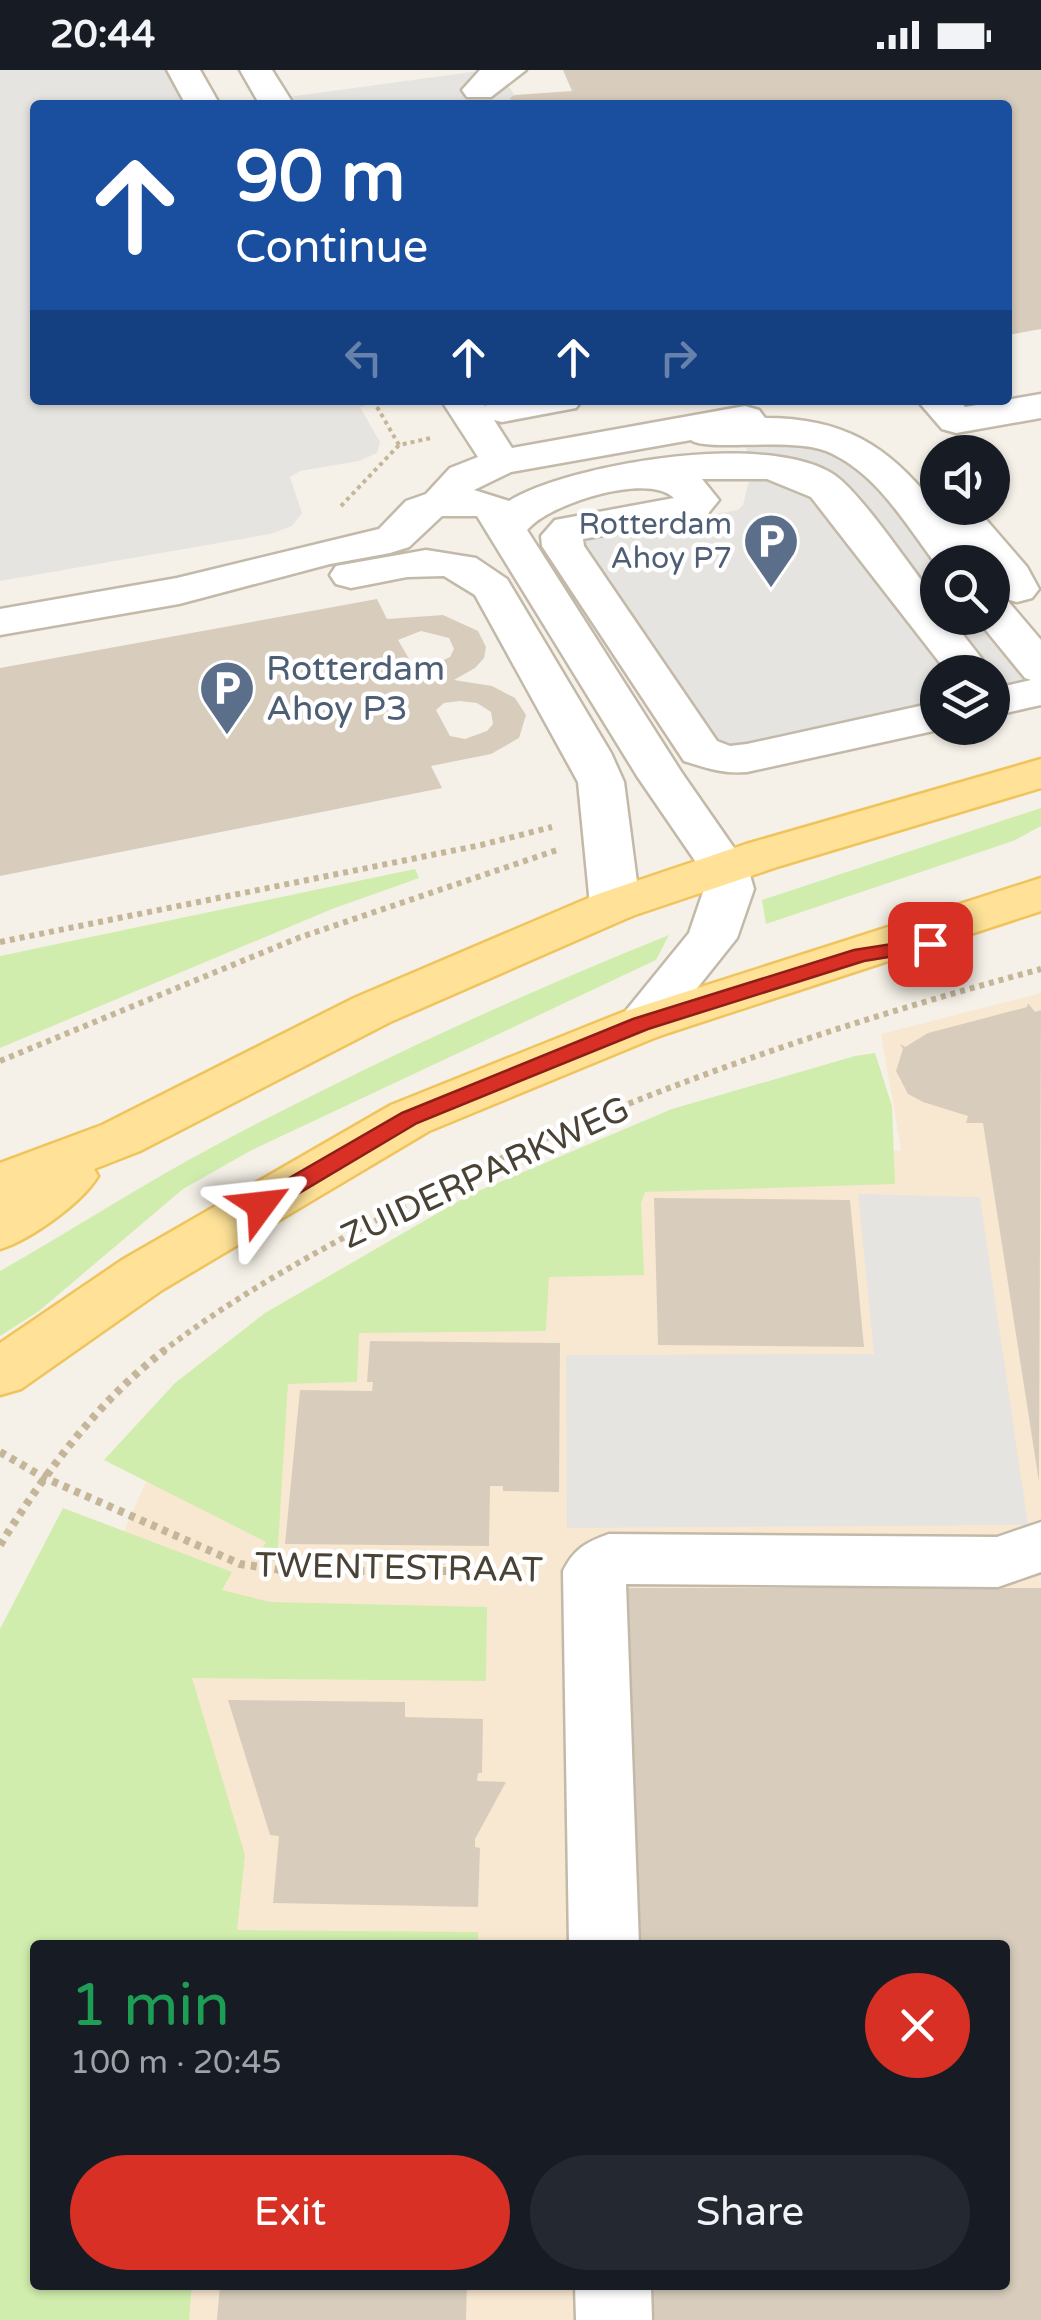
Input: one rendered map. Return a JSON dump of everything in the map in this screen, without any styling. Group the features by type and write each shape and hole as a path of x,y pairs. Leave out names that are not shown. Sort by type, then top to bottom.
{"main road":[{"path":"0,1184 121,1138 372,1010 615,905 724,868 1041,773"},
{"name":"ZUIDERPARKWEG","path":"0,1373 142,1275 410,1118 641,1024 1041,894"},
{"path":"862,955 999,934 1041,922"},
{"path":"0,1230 121,1138"}],"street":[{"path":"183,70 200,100"},
{"path":"256,70 274,100"},
{"path":"479,90 493,76 509,70"},
{"path":"464,405 502,462"},
{"path":"502,410 532,405"},
{"path":"942,405 956,421 1041,406"},
{"path":"449,502 464,477 502,462 681,428 822,410 848,414 889,431 920,467"},
{"path":"0,622 179,591 340,577 487,554 500,548 525,508 558,493 673,462 752,429 788,431 857,452 878,465 942,545"},
{"path":"673,462 682,482 698,500 690,507 570,529 562,536 563,546 700,752 727,760 748,758 920,720"},
{"path":"179,591 394,538 421,510 449,502 480,484 510,474 673,462 766,466 800,475 826,488 920,608"},
{"path":"449,502 492,507 660,776 724,868 729,889 712,938 641,1024"},
{"path":"968,525 986,545"},
{"path":"438,561 471,570 492,588 588,752 601,782 615,905"},
{"path":"1010,607 1041,670"},
{"path":"941,635 956,655"},
{"path":"1010,693 1041,691"},
{"name":"TWENTESTRAAT","path":"604,1940 594,1571 610,1559 998,1562 1041,1547"},
{"path":"613,2290 614,2320"}],"path":[{"path":"376,405 399,445"},
{"path":"0,942 606,824"},
{"path":"0,1061 298,938 606,824"},
{"name":"ZUIDERPARKWEG","path":"0,1545 43,1477 138,1373 197,1326 261,1285 432,1190 702,1074 853,1021 1041,969"},
{"path":"0,1452 43,1477"},
{"name":"TWENTESTRAAT","path":"43,1477 240,1564 288,1571 594,1571"}],"shaded area":[{"path":"0,70 201,70 219,100 30,100 30,405 367,405 360,407 380,442 377,453 359,461 300,471 290,477 302,513 292,526 270,534 0,581"},
{"path":"479,71 511,89 516,100 290,100 288,97"},
{"name":"Rotterdam Ahoy P7","path":"746,438 782,439 846,456 894,498 932,545 920,545 920,635 1003,635 1037,678 1035,685 1010,691 1010,655 920,655 920,710 711,753 571,539 738,510 749,481"},
{"path":"1041,993 1041,2320 87,2320 87,2290 1010,2290 1010,1940 94,1940 108,1568 159,1452 283,1348 700,1156 901,1150 881,1034"},
{"path":"858,1194 980,1197 1028,1525 567,1528 566,1355 874,1354"}],"green space":[{"path":"1041,808 1041,826 1013,841 766,924 762,900"},
{"path":"415,869 419,878 332,909 0,1048 0,956"},
{"path":"669,935 656,960 250,1151 183,1189 39,1311 0,1336 0,1271 190,1159 329,1087 497,1008"},
{"path":"875,1053 892,1106 895,1184 645,1192 641,1203 644,1275 549,1277 546,1331 359,1333 357,1382 288,1384 277,1562 258,1555 266,1542 104,1460 175,1383 265,1313 469,1195 672,1109"},
{"path":"63,1508 232,1572 222,1590 270,1602 487,1607 486,1681 192,1678 245,1855 237,1930 478,1932 478,1940 30,1940 30,2290 192,2290 189,2320 0,2320 0,1629"}],"building":[{"path":"563,70 1041,70 1041,329 1012,334 1012,100 510,98 572,91"},
{"name":"Rotterdam Ahoy P3","path":"377,599 387,619 443,615 478,631 486,647 484,658 454,680 492,686 515,698 526,715 519,738 491,754 431,766 442,788 0,876 0,668","holes":["421,631 449,638 454,649 450,657 433,665 412,664 398,640","444,703 477,703 491,712 493,724 487,731 465,739 450,736 436,710"]},
{"path":"1028,1003 1035,1012 1041,1010 1039,1482 983,1123 966,1123 968,1116 908,1094 896,1071 903,1049 900,1044 905,1047 928,1033 1027,1007"},
{"path":"654,1198 850,1200 864,1347 658,1345"},
{"path":"370,1341 560,1343 559,1492 503,1491 503,1486 490,1486 489,1546 285,1544 300,1390 372,1391 373,1382 367,1382"},
{"path":"615,1588 1041,1588 1041,2320 632,2320 631,2290 1010,2290 1010,1940 624,1940"},
{"path":"228,1700 405,1702 405,1717 483,1719 482,1773 478,1773 477,1781 506,1782 475,1839 475,1847 480,1848 478,1907 273,1903 279,1836 270,1835"},
{"path":"220,2290 467,2290 466,2320 217,2320"}],"place":[{"name":"Rotterdam Ahoy P7","path":"771,590"},
{"name":"Rotterdam Ahoy P3","path":"227,737"}],"route":[{"path":"261,1205 410,1118 641,1024 862,955 930,944"}]}
